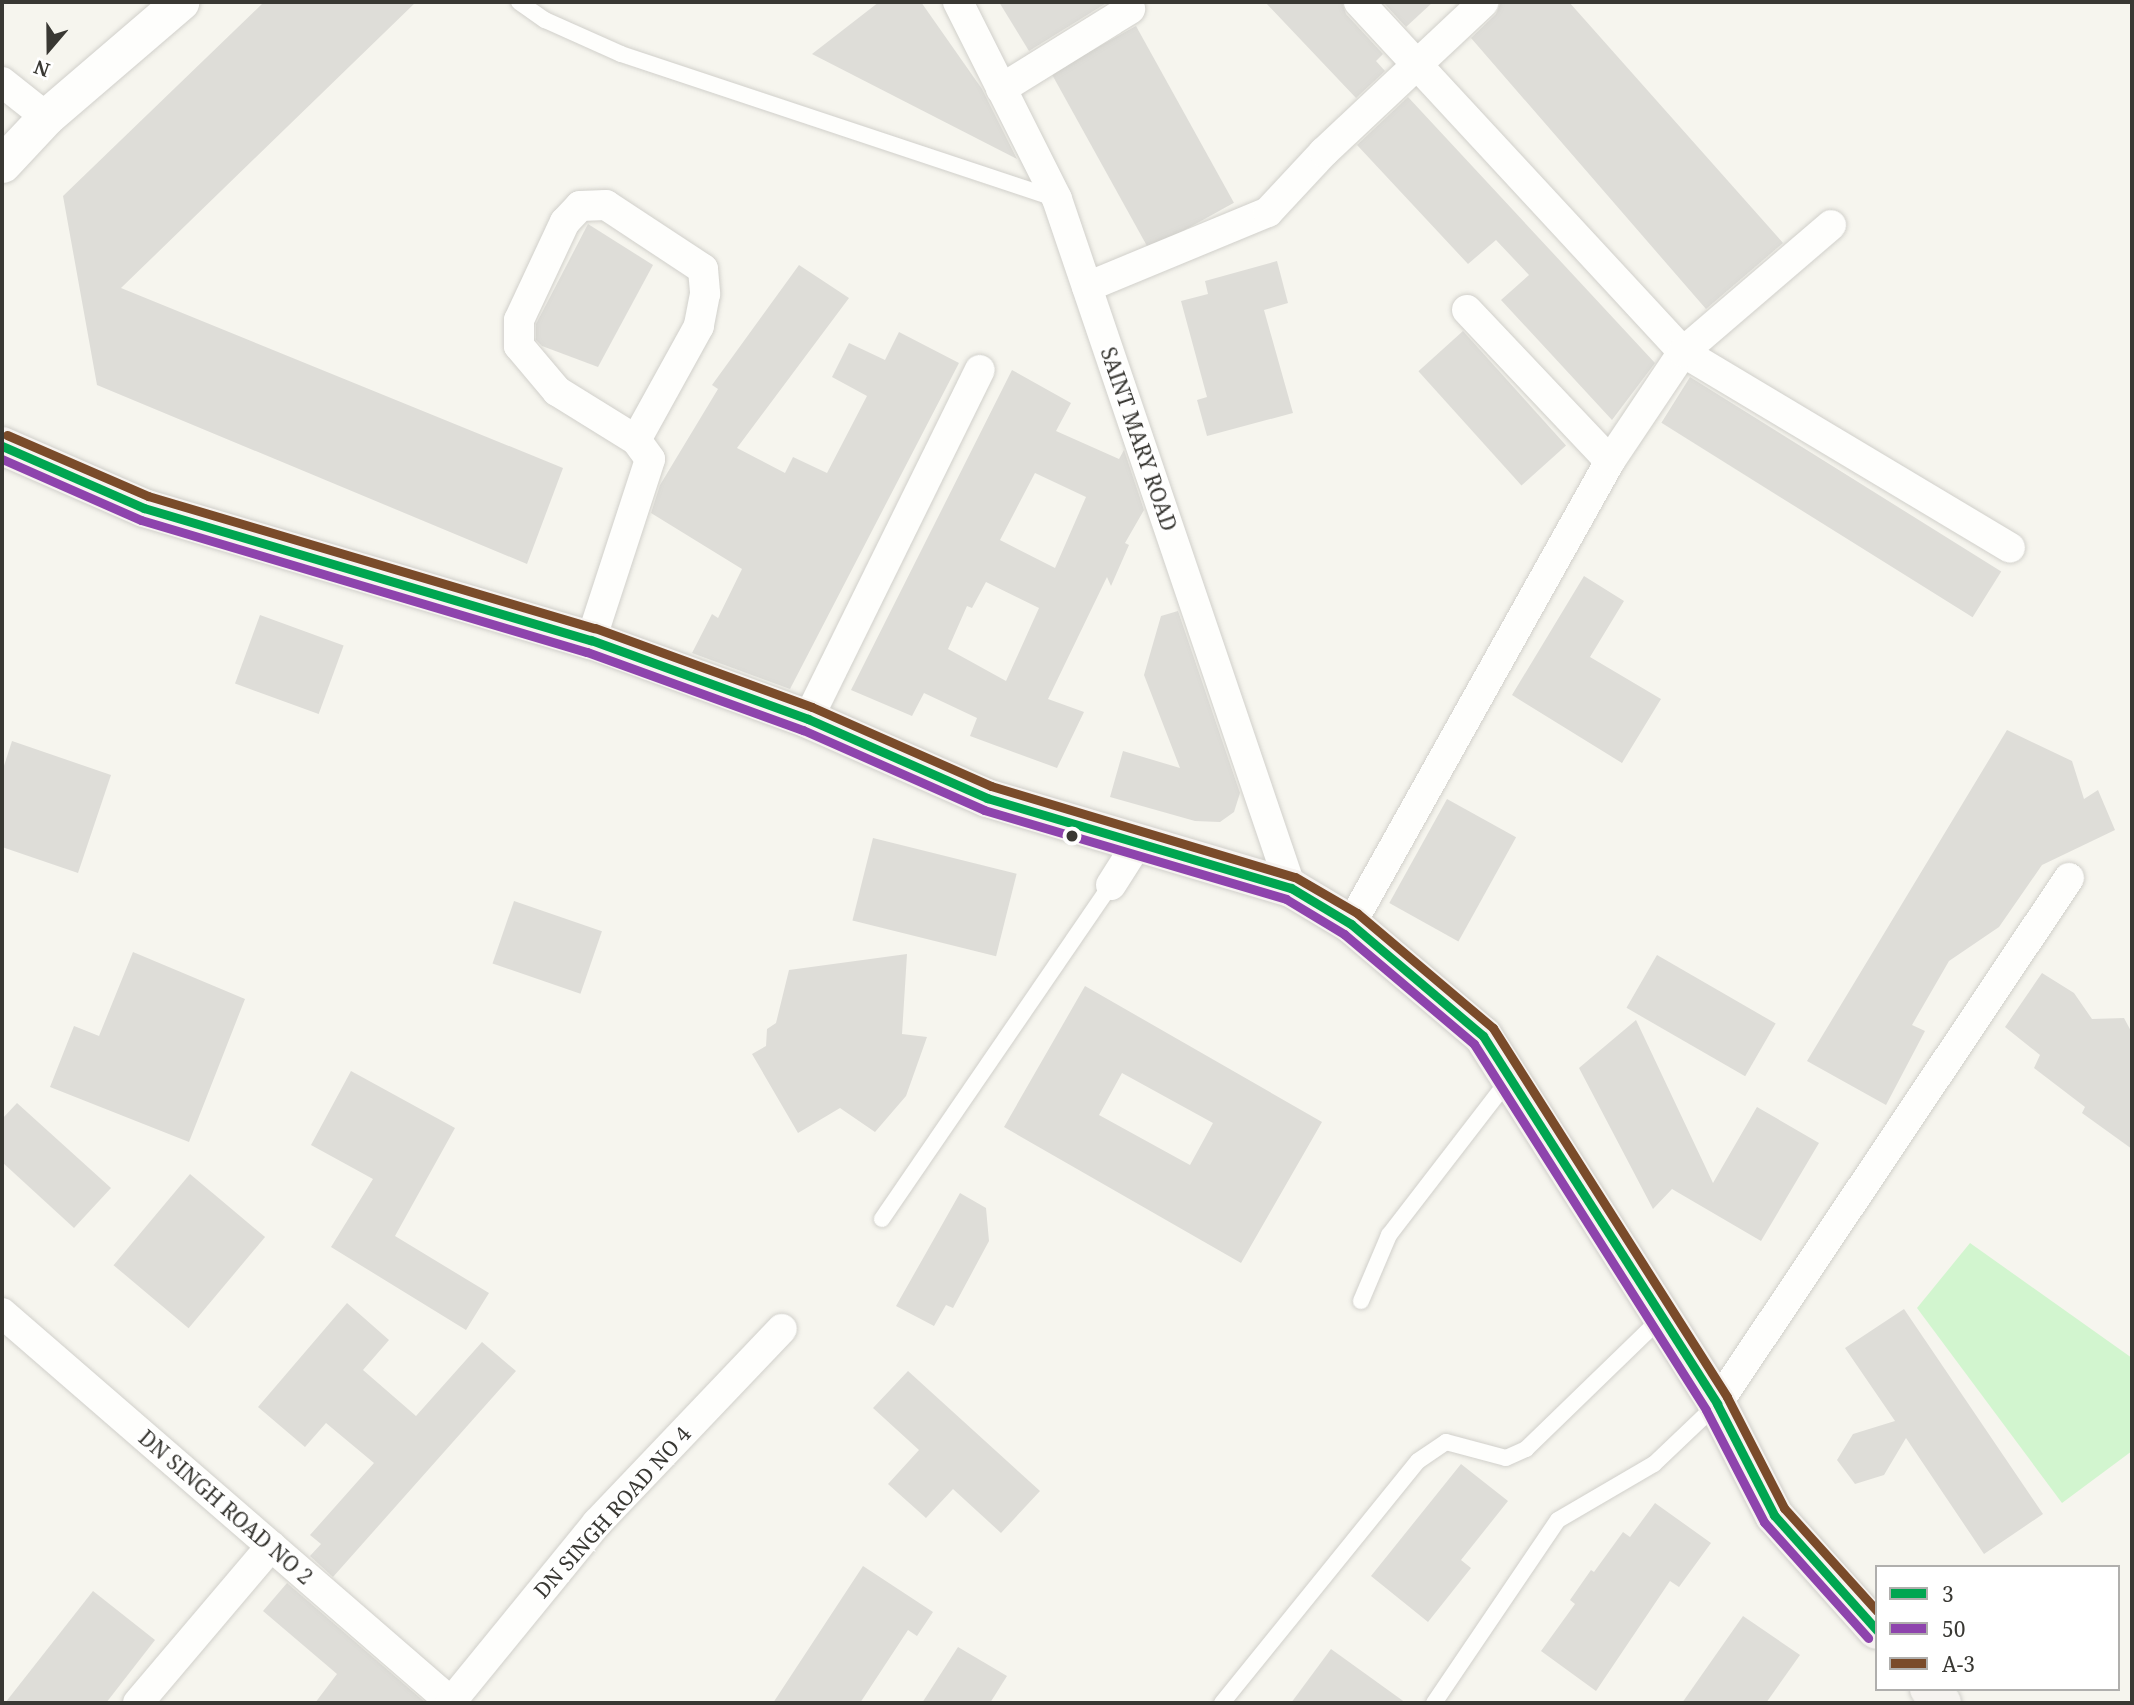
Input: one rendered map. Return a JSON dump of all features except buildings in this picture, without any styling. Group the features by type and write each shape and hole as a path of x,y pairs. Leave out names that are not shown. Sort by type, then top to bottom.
{"main road":[{"path":"2,446 144,508 592,640 808,719 987,798 1291,888 1351,924 1483,1036 1717,1404 1774,1515 1875,1628"}],"street":[{"path":"2,164 46,117 180,2"},
{"name":"SAINT MARY ROAD","path":"958,2 1057,199 1291,888"},
{"path":"1359,2 1683,352 2010,548"},
{"path":"1087,288 1268,212 1324,152 1484,2"},
{"path":"1001,89 1130,9"},
{"path":"2,82 46,117"},
{"path":"592,640 650,458 636,440 557,391 519,346 519,320 565,222 580,206 606,205 703,269 705,294 699,326 636,440"},
{"path":"1351,924 1610,461 1683,352 1831,225"},
{"path":"1467,310 1610,461"},
{"path":"808,719 980,370"},
{"path":"1111,885 1137,844"},
{"path":"1717,1404 2069,878"},
{"name":"DN SINGH ROAD NO 2","path":"2,1313 452,1702"},
{"name":"DN SINGH ROAD NO 4","path":"452,1702 597,1522 782,1329"},
{"path":"138,1703 271,1546"}],"lane":[{"path":"519,2 545,19 621,54 1057,199"},
{"path":"882,1219 1111,885"},
{"path":"1361,1301 1389,1235 1510,1078"},
{"path":"1222,1703 1418,1461 1446,1443 1506,1458 1526,1449 1662,1317"},
{"path":"1434,1703 1558,1520 1654,1464 1717,1404"}],"green space":[{"path":"1970,1243 2132,1358 2132,1451 2062,1503 1917,1308"}],"transit line":[{"name":"A-3","path":"7,435 148,496 595,628 812,707 991,786 1295,877 1357,913 1493,1028 1727,1397 1784,1508 1875,1609"},
{"name":"3","path":"2,446 144,508 591,640 808,719 987,798 1291,888 1351,924 1483,1036 1717,1404 1774,1515 1875,1628"},
{"name":"50","path":"2,459 141,520 587,652 803,730 984,810 1286,899 1344,934 1474,1044 1706,1410 1764,1522 1868,1638"}]}
